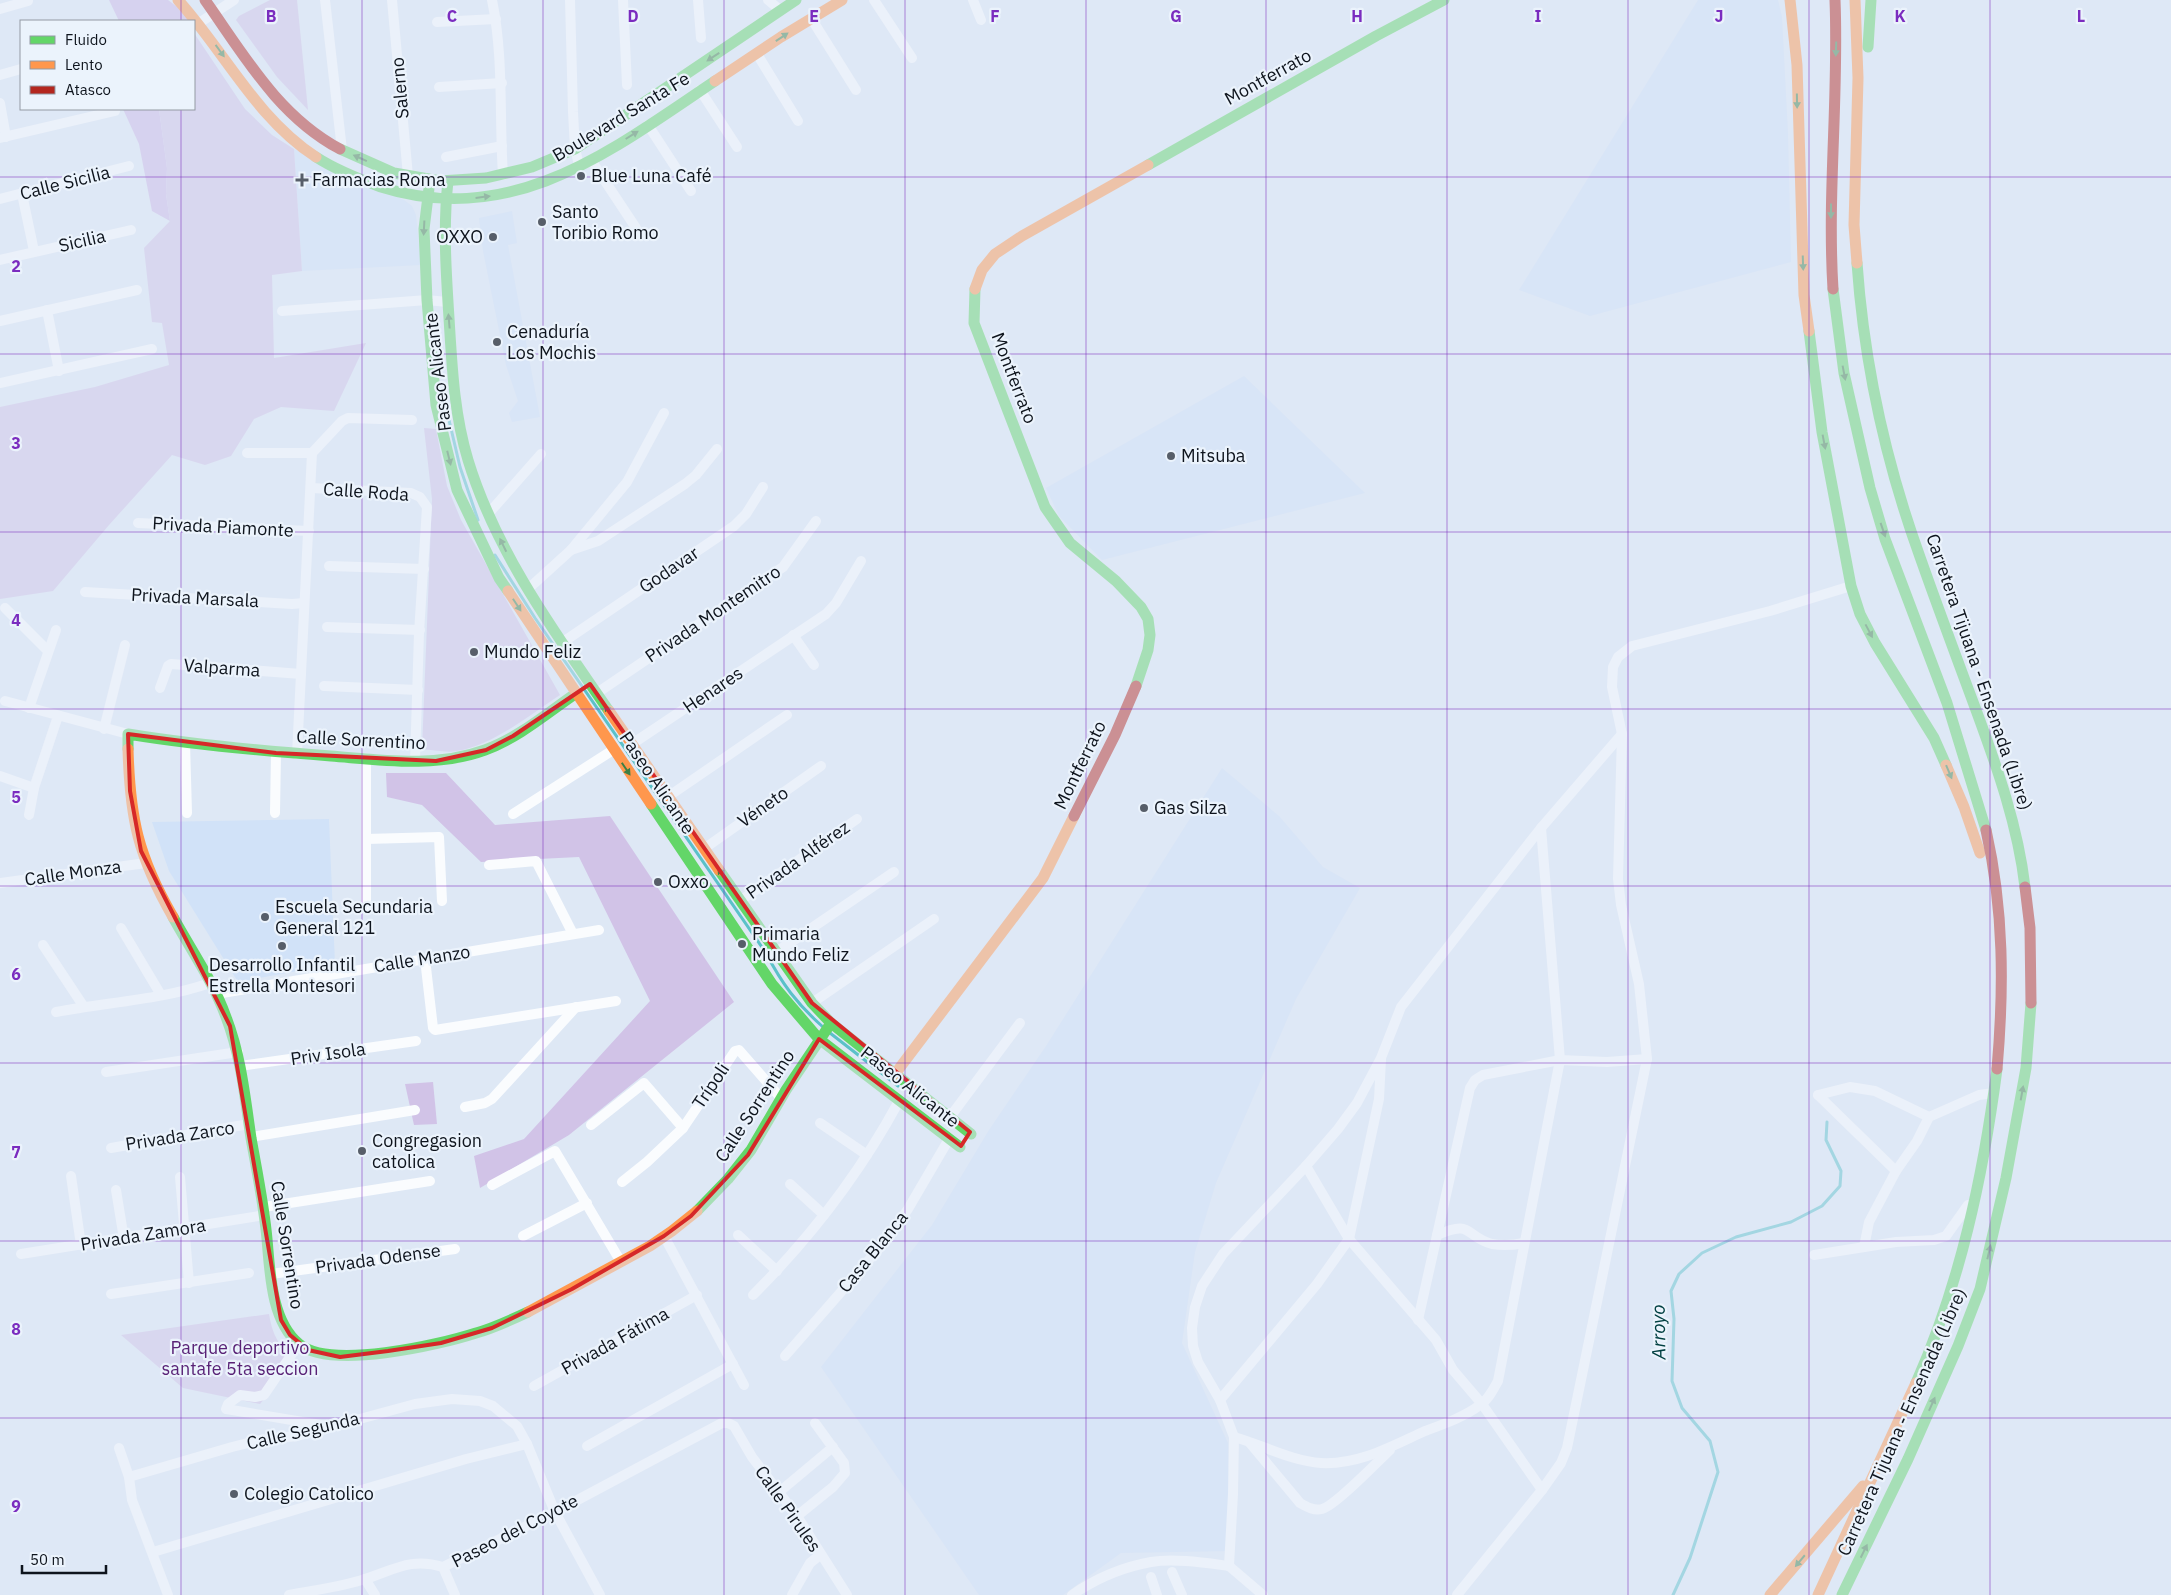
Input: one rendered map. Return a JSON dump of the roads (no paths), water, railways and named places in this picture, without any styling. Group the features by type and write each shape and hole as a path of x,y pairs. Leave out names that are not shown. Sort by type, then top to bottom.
{"main road":[{"name":"Boulevard Santa Fe","path":"178,0 199,23 270,118 304,150 329,166 365,181 427,198 446,200 507,194 530,187 591,160 842,0"},
{"name":"Boulevard Santa Fe","path":"205,0 284,106 308,129 342,150 394,173 430,180 448,181 481,179 503,175 558,157 575,149 796,0"},
{"name":"Montferrato","path":"895,1074 991,950 1043,878 1115,736 1139,678 1148,650 1150,635 1148,619 1136,601 1070,542 1058,528 1045,507 974,324 975,287 982,270 995,254 1022,236 1444,0"},
{"path":"1790,0 1797,65 1804,295 1822,432 1851,586 1860,614 1875,643 1934,738 1964,807 1982,859 1996,888"},
{"name":"Carretera Tijuana - Ensenada (Libre)","path":"1818,1595 1877,1470 1944,1314 1977,1190 1994,1092 2000,1048 2003,1000 2003,955 1996,888 1987,835 1963,749 1878,514 1858,444 1843,369 1832,267 1831,164 1837,28 1835,0"},
{"name":"Carretera Tijuana - Ensenada (Libre)","path":"1842,1595 1908,1459 1958,1346 1980,1289 2006,1178 2026,1068 2032,990 2028,911 2024,875 2014,827 2000,775 1895,483 1875,397 1860,305 1854,225 1858,78 1855,0"},
{"path":"1858,78 1867,56 1871,0"},
{"name":"Paseo Alicante","path":"430,180 424,229 426,300 436,405 457,490 499,578 575,694 772,984 789,1006 820,1039 960,1147"},
{"name":"Paseo Alicante","path":"448,181 446,200 447,302 455,401 468,459 503,546 528,589 593,688 812,1004 831,1023 971,1134"},
{"path":"436,405 455,401"},
{"name":"Calle Sorrentino","path":"575,694 512,736 486,750 451,758 415,761 276,753 185,743 128,734 130,792 135,828 146,862 170,912 216,994 230,1026 238,1052 251,1138 265,1211 271,1274 281,1320 290,1335 298,1345 319,1355 340,1357 441,1343 501,1324 536,1308 666,1240 722,1185 748,1155 781,1098 831,1023"},
{"path":"1770,1595 1877,1470"}],"street":[{"path":"199,23 234,0"},
{"path":"325,0 342,150"},
{"name":"Salerno","path":"392,0 408,176"},
{"path":"492,0 496,19 502,83 503,175"},
{"path":"570,0 575,149 579,165"},
{"path":"623,0 627,85"},
{"path":"698,0 700,38"},
{"path":"768,0 780,10"},
{"path":"874,0 912,58"},
{"path":"973,0 981,20"},
{"path":"0,9 28,1"},
{"path":"811,18 856,90"},
{"path":"437,22 496,19"},
{"path":"757,54 798,121"},
{"path":"0,74 20,69"},
{"path":"439,87 502,83"},
{"path":"700,90 737,147"},
{"path":"0,103 3,137 115,111"},
{"path":"648,125 690,191"},
{"path":"446,157 502,146"},
{"path":"591,160 636,228"},
{"name":"Calle Sicilia","path":"0,199 129,166"},
{"name":"Sicilia","path":"22,194 34,252"},
{"name":"Sicilia","path":"0,260 131,230"},
{"path":"0,321 137,290"},
{"path":"282,311 426,300 447,302"},
{"path":"47,310 59,371"},
{"path":"0,383 152,349"},
{"path":"528,589 571,550 631,476 664,413"},
{"path":"311,488 312,453 345,419 412,420"},
{"path":"571,550 598,541 685,484 696,475 716,450"},
{"path":"247,453 312,453"},
{"path":"489,513 542,454"},
{"name":"Godavar","path":"563,642 734,526 746,514 763,487"},
{"name":"Calle Roda","path":"297,754 311,488 410,494 420,497 427,507 415,761"},
{"name":"Privada Montemitro","path":"575,694 593,688 780,570 816,521"},
{"name":"Privada Piamonte","path":"138,523 309,531"},
{"name":"Henares","path":"632,744 832,609 861,562"},
{"path":"329,566 424,569"},
{"path":"1457,1595 1542,1490 1561,1463 1567,1448 1647,1059 1639,984 1621,905 1618,879 1622,734 1612,687 1614,667 1618,657 1632,646 1770,611 1851,586"},
{"name":"Privada Marsala","path":"85,592 292,604 304,603"},
{"path":"5,608 47,650"},
{"path":"327,627 420,630"},
{"path":"29,708 47,650 56,630"},
{"path":"794,635 814,665"},
{"path":"104,729 125,645"},
{"name":"Valparma","path":"160,688 168,666 171,664 301,674"},
{"path":"324,686 418,690"},
{"name":"Calle Sorrentino","path":"5,701 128,734"},
{"path":"669,796 787,715"},
{"path":"28,815 34,788 58,716"},
{"path":"1229,1566 1234,1438 1220,1400 1198,1362 1193,1346 1194,1307 1202,1286 1223,1254 1306,1166 1357,1103 1381,1058 1401,1007 1542,828 1622,734"},
{"path":"185,743 187,813"},
{"path":"513,814 613,750"},
{"path":"275,813 276,753"},
{"path":"366,758 366,909"},
{"name":"Véneto","path":"704,848 821,766"},
{"path":"0,776 34,788"},
{"name":"Privada Alférez","path":"740,901 857,818"},
{"path":"1234,1438 1302,1460 1322,1463 1343,1462 1394,1447 1461,1416 1482,1404 1498,1381 1560,1060 1542,828"},
{"path":"366,839 439,837 442,901"},
{"path":"489,865 536,861 573,934"},
{"name":"Calle Monza","path":"0,883 146,862"},
{"path":"775,953 894,872"},
{"path":"812,1004 934,919"},
{"path":"121,928 161,995"},
{"name":"Calle Manzo","path":"216,994 599,930"},
{"path":"43,945 84,1007"},
{"path":"425,959 434,1030 616,1001"},
{"path":"56,1012 194,989 210,983"},
{"path":"465,1107 484,1104 492,1099 576,1007"},
{"path":"950,1117 1020,1023"},
{"name":"Priv Isola","path":"240,1066 416,1041"},
{"name":"Trípoli","path":"622,1182 647,1162 683,1128 737,1050 781,1098"},
{"path":"106,1072 238,1052"},
{"path":"1220,1400 1316,1284 1349,1239 1379,1099 1381,1058"},
{"path":"1418,1320 1470,1088 1475,1080 1483,1075 1560,1060 1607,1062 1647,1059"},
{"name":"Trípoli","path":"591,1126 644,1083 683,1128"},
{"path":"1896,1171 1818,1095 1850,1087 1875,1091 1929,1117"},
{"path":"1864,1246 1869,1222 1896,1171 1917,1140 1929,1117 1979,1095 1994,1092"},
{"path":"753,1295 777,1271 850,1182 899,1101"},
{"path":"251,1138 415,1110"},
{"path":"820,1123 867,1155"},
{"name":"Privada Zarco","path":"111,1148 249,1124"},
{"name":"Paseo Alicante","path":"960,1147 971,1134"},
{"name":"Casa Blanca","path":"784,1356 889,1237 908,1210 950,1140"},
{"path":"492,1185 555,1151 621,1262"},
{"path":"1306,1166 1349,1239 1436,1340 1453,1370 1482,1404 1542,1490"},
{"path":"71,1176 81,1245"},
{"path":"180,1177 189,1283"},
{"name":"Privada Zamora","path":"21,1254 124,1239 265,1211 430,1182"},
{"path":"790,1184 824,1215"},
{"path":"116,1190 124,1239"},
{"path":"1814,1255 1864,1246 1934,1240 1946,1236 1977,1190"},
{"path":"524,1236 587,1203"},
{"path":"1437,1235 1453,1228 1466,1228 1491,1243 1510,1246 1524,1243"},
{"path":"738,1235 777,1271"},
{"path":"666,1240 744,1385"},
{"name":"Privada Odense","path":"271,1274 454,1249"},
{"path":"110,1294 250,1273"},
{"name":"Privada Fátima","path":"534,1386 697,1295"},
{"path":"298,1345 264,1394 255,1397 240,1395 228,1404 226,1409 330,1426"},
{"path":"587,1446 734,1364"},
{"name":"Calle Segunda","path":"129,1477 260,1440 297,1436 415,1404 452,1399 480,1402 493,1406 517,1426 527,1444 555,1512 600,1595"},
{"name":"Calle Pirules","path":"728,1423 734,1426 752,1457 778,1494 797,1516 847,1595"},
{"name":"Paseo del Coyote","path":"289,1595 365,1579 392,1568 415,1563 429,1562 444,1567 555,1512 722,1424 728,1423"},
{"path":"797,1516 833,1487 846,1473 844,1463 815,1423"},
{"path":"1250,1442 1300,1503 1309,1509 1323,1509 1336,1500 1394,1447"},
{"path":"153,1552 466,1459 527,1444"},
{"path":"119,1448 129,1477 132,1500 168,1595"},
{"path":"778,1494 833,1448"},
{"path":"792,1595 810,1563 820,1555"},
{"path":"1072,1595 1084,1587 1116,1572 1152,1561 1199,1562 1229,1566 1263,1595"},
{"path":"444,1567 455,1595"},
{"path":"1172,1572 1182,1595"},
{"path":"1151,1577 1157,1595"},
{"path":"365,1579 375,1595"}],"waterway":[{"path":"449,420 460,467 478,520"},
{"path":"495,555 535,618 766,953 784,984 805,1010 823,1027"},
{"path":"830,1033 898,1086"},
{"name":"Arroyo","path":"1673,1595 1690,1558 1718,1472 1710,1441 1682,1408 1672,1381 1674,1319 1671,1291 1679,1274 1702,1253 1736,1237 1791,1222 1822,1206 1840,1186 1841,1171 1826,1140 1827,1122"}],"place":[{"name":"Blue Luna Café","path":"581,176"},
{"name":"Farmacias Roma","path":"302,180"},
{"name":"Santo Toribio Romo","path":"542,222"},
{"name":"OXXO","path":"493,237"},
{"name":"Cenaduría Los Mochis","path":"497,342"},
{"name":"Mitsuba","path":"1171,456"},
{"name":"Mundo Feliz","path":"474,652"},
{"name":"Gas Silza","path":"1144,808"},
{"name":"Oxxo","path":"658,882"},
{"name":"Escuela Secundaria General 121","path":"265,917"},
{"name":"Primaria Mundo Feliz","path":"742,944"},
{"name":"Desarrollo Infantil Estrella Montesori","path":"282,946"},
{"name":"Congregasion catolica","path":"362,1151"},
{"name":"Colegio Catolico","path":"234,1494"}],"park label":[{"name":"Parque deportivo santafe 5ta seccion","path":"240,1358"}]}
